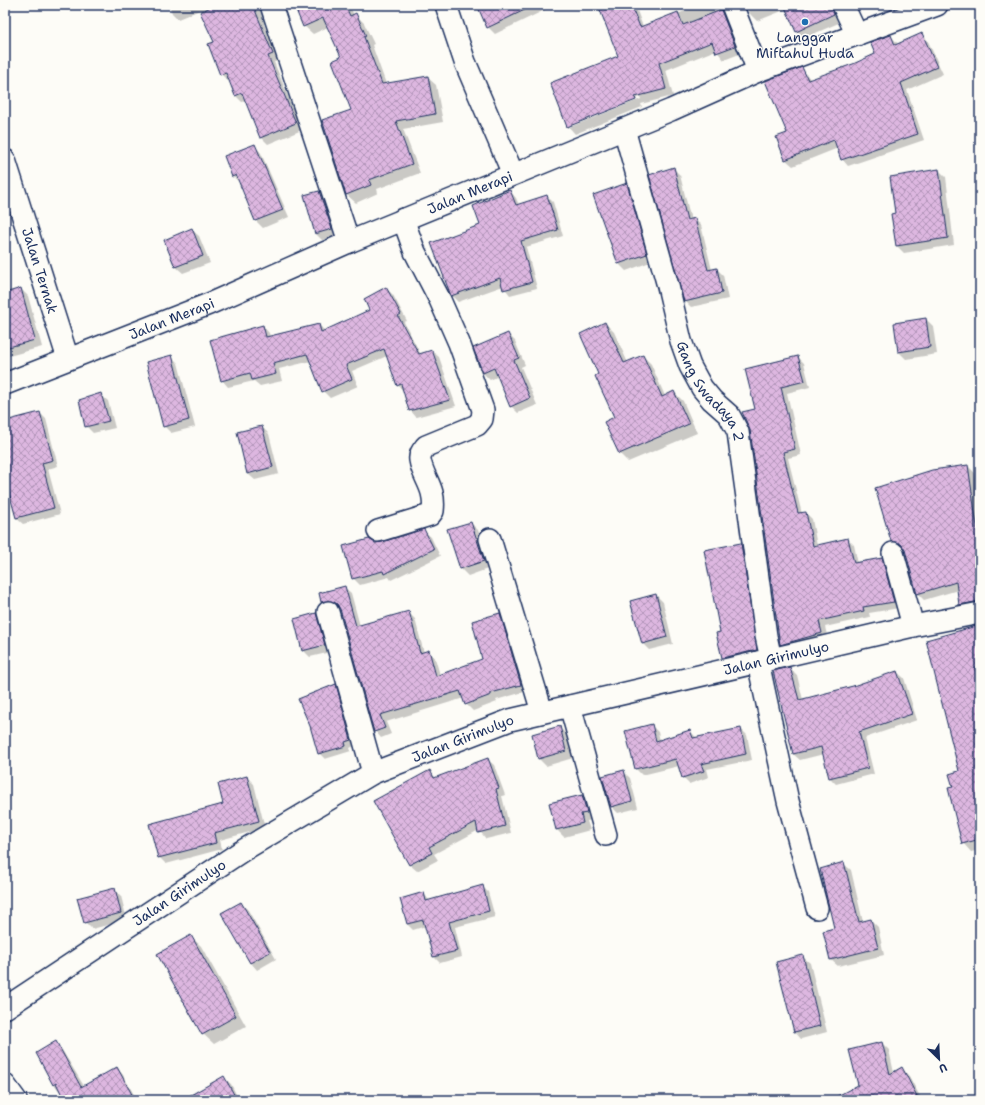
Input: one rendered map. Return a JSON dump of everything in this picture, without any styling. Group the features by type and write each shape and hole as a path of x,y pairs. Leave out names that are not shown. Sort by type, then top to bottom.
{"street":[{"path":"446,5 465,62 513,174"},
{"path":"732,5 758,72"},
{"path":"843,5 856,35"},
{"name":"Jalan Merapi","path":"5,384 209,304 403,219 624,129 758,72 937,5"},
{"path":"272,8 349,242"},
{"name":"Gang Swadaya 2","path":"624,129 668,286 681,341 690,366 702,388 712,400 729,415 738,432 766,636 765,661 788,801 817,908"},
{"name":"Jalan Ternak","path":"5,160 68,359"},
{"path":"378,531 430,514 433,511 432,489 420,460 421,453 426,446 477,425 482,419 483,410 459,343 440,300 415,252 403,219"},
{"path":"490,539 542,712"},
{"path":"893,553 913,626"},
{"path":"328,612 373,773"},
{"name":"Jalan Girimulyo","path":"5,1008 242,850 373,773 510,720 913,626 980,613"},
{"path":"570,706 606,835"},
{"path":"5,1085 16,1100"}],"building":[{"path":"215,5 253,5 273,54 268,56 296,123 260,138 242,93 235,96 226,73 220,75 208,44 214,42 200,12"},
{"path":"294,5 352,5 346,7 350,16 356,13 366,36 364,37 382,84 428,76 435,114 396,121 412,164 369,180 371,185 346,195 322,120 351,110 332,61 341,57 323,18 303,27"},
{"path":"477,5 535,5 487,28"},
{"path":"598,5 631,5 640,27 678,12 683,25 721,10 735,46 716,53 712,42 659,63 666,89 635,97 636,100 567,127 550,83 618,56"},
{"name":"Langgar Miftahul Huda","path":"784,5 831,5 834,14 796,32"},
{"path":"922,33 937,67 901,83 918,134 841,160 834,140 785,160 776,137 787,133 765,81 802,67 808,80 853,64 875,54 870,42 891,35 895,45"},
{"path":"255,144 283,210 255,221 236,175 232,177 224,156"},
{"path":"674,167 687,220 695,218 708,270 717,268 722,293 684,302 649,175"},
{"path":"939,169 948,238 896,246 891,214 895,213 890,177"},
{"path":"627,183 647,254 618,264 593,195"},
{"path":"510,190 516,205 547,195 558,230 521,241 532,282 503,290 500,278 451,296 431,243 480,225 473,206"},
{"path":"319,191 332,229 315,234 304,195"},
{"path":"192,228 203,256 175,267 164,240"},
{"path":"386,287 401,314 398,316 419,354 432,350 450,400 409,411 401,384 397,386 384,349 346,365 352,379 322,392 307,354 273,363 276,374 252,380 250,373 221,381 210,340 263,325 266,337 319,324 321,332 369,310 364,299"},
{"path":"21,288 35,340 5,348 5,293"},
{"path":"926,318 930,347 898,352 894,323"},
{"path":"605,322 624,363 643,355 662,397 674,391 689,424 619,454 604,422 614,417 595,376 598,374 580,334"},
{"path":"508,333 519,358 514,360 530,398 510,407 494,368 483,373 473,348"},
{"path":"172,355 189,420 163,427 146,362"},
{"path":"798,356 805,381 781,387 795,449 783,452 798,513 806,512 813,546 848,538 854,563 882,558 894,602 863,607 864,611 819,621 822,633 780,645 750,430 742,412 755,409 745,369"},
{"path":"101,393 109,421 85,427 79,400"},
{"path":"40,412 53,460 42,463 54,508 16,518 5,478 5,421"},
{"path":"262,426 273,467 247,474 237,432"},
{"path":"968,465 980,547 980,601 959,605 956,582 917,594 905,550 901,544 891,541 875,488 932,470"},
{"path":"471,522 484,561 460,569 447,529"},
{"path":"424,529 434,549 384,574 383,571 352,579 343,546 369,539 375,543 382,542"},
{"path":"741,543 757,650 722,658 716,633 720,632 704,550"},
{"path":"345,586 356,626 409,611 420,653 429,650 436,676 482,659 472,621 500,613 521,685 491,693 491,695 465,705 460,691 380,715 385,728 374,732 340,609 337,604 331,601 321,602 319,593"},
{"path":"656,594 667,637 642,644 630,601"},
{"path":"316,613 325,645 302,651 294,619"},
{"path":"980,625 980,668 975,668 980,685 980,839 962,844 948,788 953,787 949,774 959,771 926,640"},
{"path":"790,667 799,700 853,686 897,671 912,714 859,732 868,768 829,778 821,747 793,754 773,671"},
{"path":"336,684 351,740 345,742 346,746 318,754 310,726 298,699"},
{"path":"652,724 656,741 690,730 693,738 741,728 746,754 701,764 704,771 682,778 676,759 635,769 625,731"},
{"path":"560,726 566,751 538,759 532,734"},
{"path":"488,758 499,788 496,789 505,826 478,833 476,822 429,847 432,853 409,865 373,801 430,770 434,778"},
{"path":"624,770 632,801 611,807 602,776"},
{"path":"247,776 259,821 214,833 216,843 158,858 149,824 223,804 218,784"},
{"path":"582,795 587,813 581,814 583,823 556,830 549,803"},
{"path":"844,862 859,922 871,919 878,948 830,960 823,931 834,928 820,869"},
{"path":"483,885 489,911 449,922 457,951 433,957 423,920 407,924 400,899 424,892 426,901"},
{"path":"115,888 121,913 84,923 77,898"},
{"path":"241,902 270,952 250,963 221,913"},
{"path":"191,935 236,1016 202,1035 157,954"},
{"path":"803,955 820,1026 794,1032 776,962"},
{"path":"56,1041 81,1087 117,1067 135,1100 57,1100 63,1097 56,1083 53,1085 36,1053"},
{"path":"882,1042 890,1074 902,1067 919,1100 830,1100 858,1085 849,1050"},
{"path":"224,1076 237,1100 182,1100"}],"place":[{"name":"Langgar Miftahul Huda","path":"805,22"}]}
